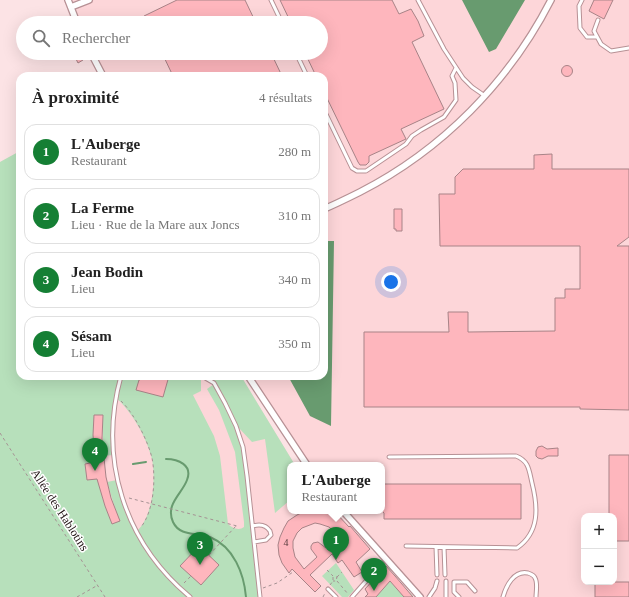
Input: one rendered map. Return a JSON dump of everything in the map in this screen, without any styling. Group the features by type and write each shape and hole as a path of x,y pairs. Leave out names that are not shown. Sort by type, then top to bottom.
{"street":[{"path":"68,0 74,16"},
{"path":"71,7 89,0"},
{"path":"328,207 372,185 408,163 458,123 485,96 520,51 551,0"},
{"path":"95,60 101,72"},
{"path":"251,380 305,462"},
{"path":"346,514 420,597"}],"lane":[{"path":"271,0 279,16"},
{"path":"418,0 444,49 456,68 472,87 485,96"},
{"path":"582,0 579,6 580,28 587,37 597,37"},
{"path":"598,20 594,31 601,44 611,51 629,48"},
{"path":"300,60 306,72"},
{"path":"328,118 352,168 357,171 366,171 406,144 416,133 444,117 456,100 455,83 452,73 456,68"},
{"path":"120,380 116,398 113,426 113,454 122,498 136,532 152,557 168,577 190,597"},
{"path":"209,380 214,383 225,402 243,447 260,597"},
{"path":"389,457 516,456 523,458 528,464 536,501 536,517 530,535 525,542 517,548 406,546"},
{"path":"253,526 260,524 269,529 271,535 266,540 254,542"},
{"path":"436,547 437,575"},
{"path":"444,547 445,575"},
{"path":"503,597 511,580 522,572 532,575 536,580 536,597"},
{"path":"352,597 367,580"},
{"path":"429,597 435,588 437,581"},
{"path":"446,581 446,597"},
{"path":"459,597 454,592 454,582 467,582 475,590"},
{"path":"328,589 336,597"}],"path":[{"path":"116,398 128,409 151,455 153,476 152,504 146,519 136,532"},
{"name":"Allée des Hablotins","path":"0,432 106,597"},
{"path":"122,498 152,504 237,526 209,555"},
{"path":"328,570 333,577 333,581 336,581 352,597"},
{"path":"259,589 277,583 293,572"},
{"path":"336,581 337,577 342,572"},
{"path":"179,588 191,576"},
{"path":"77,597 98,585"}],"shaded area":[{"path":"69,0 629,0 629,597 420,597 346,514 385,514 385,462 305,462 251,380 328,380 328,72 101,72 95,60 328,60 328,16 75,16"},
{"path":"462,0 525,0 496,49 489,52"},
{"path":"16,153 16,380 243,380 293,462 287,462 287,514 337,514 350,526 413,597 0,597 0,162"},
{"path":"16,153 16,380 201,380 201,391 193,395 214,436 220,456 228,524 231,527 240,529 244,527 235,452 219,410 207,389 214,384 208,380 243,380 293,462 287,462 287,503 275,513 265,439 252,442 237,426 243,447 260,597 0,597 0,162","holes":["116,398 128,410 143,434 150,451 154,477 150,507 147,516 137,531 117,480 107,482 119,521 112,524 103,500 99,478 87,480 85,464 96,462 94,415 103,415 103,456 113,455"]},
{"path":"328,241 334,241 331,426 310,416 290,380 328,380"},
{"path":"336,563 354,590 348,597 342,597 322,576"},
{"path":"390,581 404,596 409,592 413,596 376,597"}],"building":[{"path":"177,0 245,0 253,16 144,16"},
{"path":"280,0 392,0 399,14 411,9 424,36 412,42 444,109 401,129 406,139 369,156 369,162 366,165 360,165 328,100 328,72 314,72 308,60 328,60 328,16 288,16"},
{"path":"594,0 613,0 604,19 589,11"},
{"path":"165,60 274,60 280,72 171,72"},
{"path":"565,66 569,66 571,67 571,75 565,76 562,73 562,69"},
{"path":"552,154 552,169 629,169 629,237 617,246 629,246 629,410 580,409 580,407 364,407 364,332 449,332 448,312 468,312 468,332 555,331 555,298 565,298 565,289 580,289 580,246 440,246 439,194 455,194 455,177 463,169 534,169 534,155"},
{"path":"394,209 402,209 402,231 396,231 396,229 394,229"},
{"path":"139,380 168,380 163,397 136,390"},
{"path":"94,415 103,415 102,439 106,477 111,498 120,521 112,524 97,479 87,480 85,464 95,462 93,435"},
{"path":"542,446 547,449 558,448 558,456 548,456 542,459 538,458 536,456 536,451 538,447"},
{"path":"609,455 629,455 629,541 617,541 617,513 609,513"},
{"path":"385,484 521,484 521,519 384,519"},
{"path":"299,514 337,514 349,527 350,526 370,549 356,562 362,572 354,577 342,560 338,563 332,554 310,575 321,586 315,592 292,569 289,573 282,563 278,545 280,537 288,521","holes":["315,523 329,527 339,536 326,548 318,542 313,543 311,549 317,557 304,569 295,557 293,548 293,541 297,533 302,528"]},
{"path":"199,546 219,565 201,585 180,566"},
{"path":"386,566 413,597 404,597 390,581 376,597 365,597 368,594 365,589"},
{"path":"617,582 629,582 629,597 595,597 595,585 617,585"}],"waterway":[{"path":"166,459 180,462 188,470 185,485 175,500 171,510 173,522 176,527 184,532 210,537 225,547 231,554 240,571 246,597"},
{"path":"133,464 146,462"}],"place":[{"name":"Sésam","path":"95,471"},
{"name":"L'Auberge","path":"336,560"},
{"name":"Jean Bodin","path":"200,565"},
{"name":"La Ferme","path":"374,591"}]}
